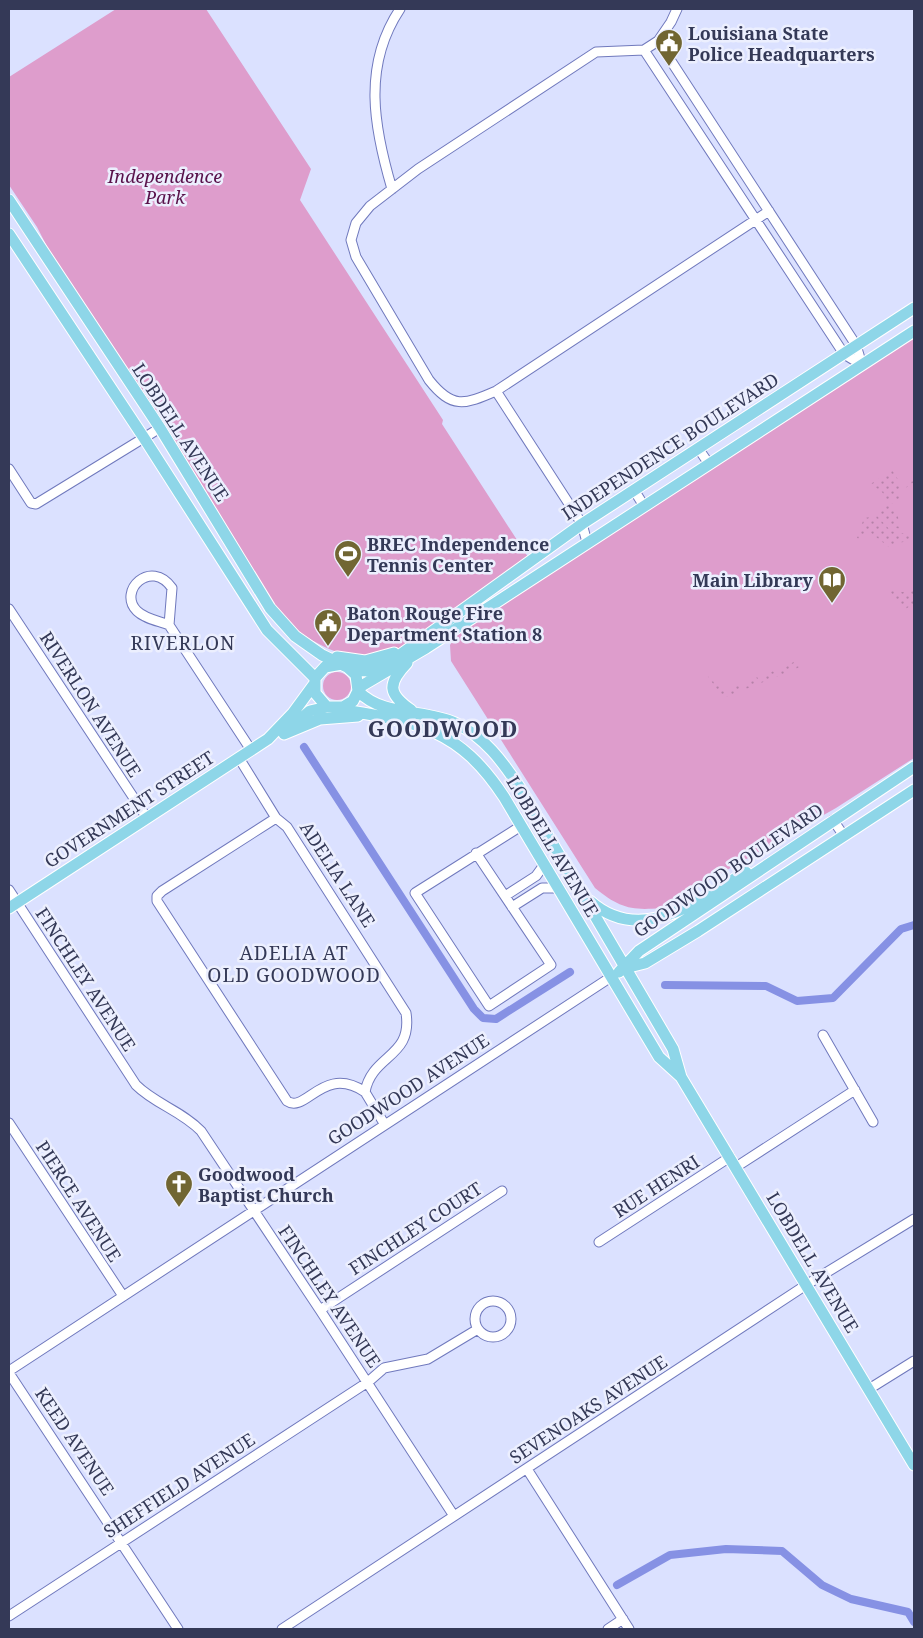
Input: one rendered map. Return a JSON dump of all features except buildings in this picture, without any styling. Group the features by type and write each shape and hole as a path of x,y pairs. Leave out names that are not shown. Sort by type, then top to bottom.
{"main road":[{"name":"LOBDELL AVENUE","path":"9,200 160,428 270,608 295,636 322,655 347,667"},
{"path":"9,216 25,226"},
{"name":"LOBDELL AVENUE","path":"9,234 268,630 315,681"},
{"name":"INDEPENDENCE BOULEVARD","path":"414,644 582,524 914,308"},
{"name":"INDEPENDENCE BOULEVARD","path":"413,656 914,332"},
{"path":"322,655 357,660 374,660 391,655 414,644"},
{"path":"413,656 358,689 348,705 332,708 315,693 315,681 326,667 347,667 369,671 381,667 414,644"},
{"path":"413,656 398,672 393,688 400,703 414,712"},
{"path":"347,667 358,680 358,689"},
{"path":"304,668 305,697"},
{"name":"GOVERNMENT STREET","path":"13,905 268,739 305,697 315,681"},
{"name":"LOBDELL AVENUE","path":"358,689 378,706 414,712 455,723 490,747 520,788 673,1048 681,1077 914,1465"},
{"name":"LOBDELL AVENUE","path":"332,708 410,722 446,737 478,764 504,798 659,1057 681,1077"},
{"name":"GOVERNMENT STREET","path":"268,739 275,739 284,734 304,715 332,708"},
{"path":"284,734 320,720 367,714"},
{"path":"446,737 455,723"},
{"name":"GOODWOOD BOULEVARD","path":"625,968 639,952 722,898 806,837 914,767"},
{"path":"504,798 520,788"},
{"name":"GOODWOOD BOULEVARD","path":"625,968 645,964 914,790"},
{"path":"584,895 599,909 619,918 640,922 668,916 806,837"},
{"path":"698,931 700,918 722,898"},
{"name":"GOODWOOD AVENUE","path":"611,977 625,968"}],"street":[{"path":"392,189 375,121 374,89 383,46 400,9"},
{"path":"677,9 658,41 644,50 596,52 418,169 370,206 356,223 351,240 356,258 429,380 440,394 457,403 472,402 496,391 770,212"},
{"path":"658,41 856,345 862,366"},
{"path":"644,50 844,354 862,366"},
{"path":"496,391 582,524 587,542"},
{"path":"9,469 31,503 36,504 160,428"},
{"path":"698,448 709,464"},
{"path":"634,490 644,506"},
{"path":"169,625 172,588 160,576 151,575 136,583 131,591 132,605 137,612 169,625 251,750"},
{"name":"RIVERLON AVENUE","path":"9,609 147,818"},
{"name":"ADELIA LANE","path":"238,758 276,818 287,827 406,1013 408,1022 405,1040 394,1054 375,1068 368,1079 365,1092"},
{"path":"276,818 162,891 156,899 282,1095 290,1103 298,1103 324,1086 335,1083 352,1085 365,1092 385,1125"},
{"path":"833,820 844,836"},
{"path":"476,853 551,965 489,1006 415,893 476,853 521,826"},
{"path":"505,896 536,876 544,865"},
{"path":"512,906 542,888 558,888"},
{"name":"FINCHLEY AVENUE","path":"9,890 13,905 136,1085 196,1126 368,1382 454,1516"},
{"name":"GOODWOOD AVENUE","path":"9,1372 611,977"},
{"path":"823,1035 874,1122"},
{"name":"RUE HENRI","path":"599,1242 855,1090"},
{"name":"PIERCE AVENUE","path":"9,1123 123,1296"},
{"name":"FINCHLEY COURT","path":"320,1310 502,1191"},
{"name":"SEVENOAKS AVENUE","path":"282,1629 806,1285 914,1219"},
{"path":"486,1302 502,1303 508,1309 510,1324 500,1336 484,1335 478,1329 475,1322 476,1314 486,1302"},
{"name":"SHEFFIELD AVENUE","path":"9,1616 368,1382 384,1368 428,1359 478,1329"},
{"path":"869,1389 914,1361"},
{"name":"KEED AVENUE","path":"9,1372 122,1541 178,1629"},
{"path":"527,1469 630,1629"},
{"path":"608,1629 623,1619"}],"green space":[{"name":"Independence Park","path":"116,9 206,9 311,169 300,200 443,420 442,424 528,557 415,639 394,651 378,656 346,655 316,643 277,613 57,266 37,227 9,185 9,77"},
{"path":"914,333 914,758 836,808 660,908 633,908 611,900 595,888 451,661 450,645 457,633"},
{"path":"892,470 902,486 914,479 914,482 900,492 903,497 896,501 885,501 882,492 869,485"},
{"path":"885,503 894,504 902,530 889,525 880,514"},
{"path":"877,516 891,531 912,535 911,541 896,543 890,548 871,533 860,539 857,538 864,518"},
{"path":"892,588 902,592 914,591 914,603 903,611 890,591"},
{"path":"795,661 799,667 796,669 723,698 705,672 708,670 725,693 740,683 742,687 757,677 759,680 773,671 775,674"},
{"path":"337,672 347,676 351,686 347,696 337,700 327,696 323,686 327,676"}],"waterway":[{"path":"304,747 474,1009 483,1018 496,1019 570,972"},
{"path":"665,985 766,986 797,1001 833,998 901,929 914,925"},
{"path":"617,1585 670,1555 726,1549 782,1551 822,1585 851,1599 908,1612 914,1622"}],"place":[{"name":"Louisiana State Police Headquarters","path":"669,67"},
{"name":"BREC Independence Tennis Center","path":"348,578"},
{"name":"Main Library","path":"832,604"},
{"name":"Baton Rouge Fire Department Station 8","path":"328,647"},
{"name":"Goodwood Baptist Church","path":"179,1208"}],"district":[{"name":"RIVERLON","path":"183,643"},
{"name":"GOODWOOD","path":"443,728"},
{"name":"ADELIA AT OLD GOODWOOD","path":"294,964"}]}
